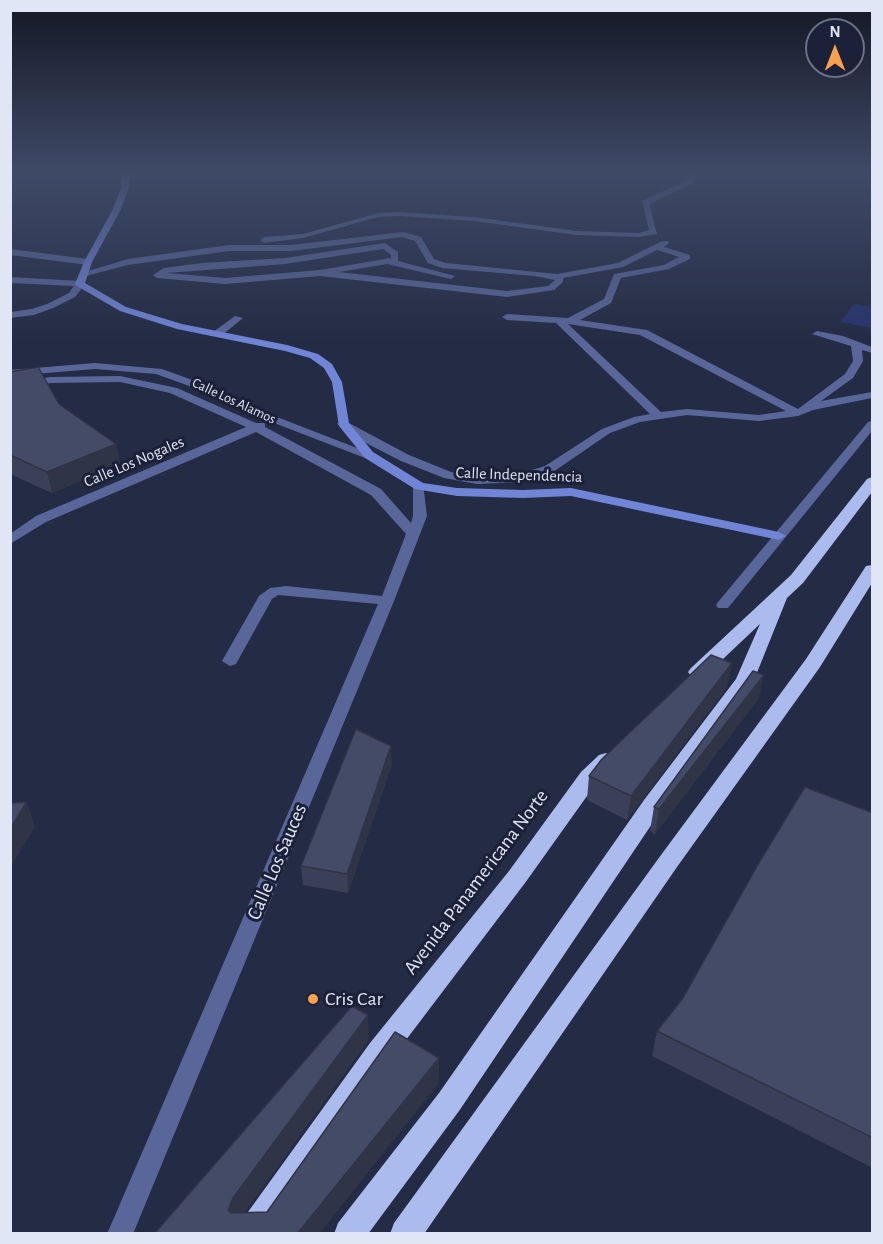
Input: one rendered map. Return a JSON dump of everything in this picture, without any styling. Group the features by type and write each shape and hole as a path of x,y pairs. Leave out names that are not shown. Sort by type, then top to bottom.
{"highway":[{"path":"686,683 780,595 824,547 873,482"},
{"path":"405,1233 669,861 813,663 873,570"},
{"path":"350,1233 450,1102 652,806 745,681 780,595"},
{"name":"Avenida Panamericana Norte","path":"251,1233 380,1052 517,877 589,777 621,746"}],"street":[{"path":"10,315 34,312 72,295 105,230"},
{"path":"229,248 249,242 303,236 324,230"},
{"path":"555,230 622,236 647,234 654,232 653,230"},
{"path":"10,280 81,279 128,262 229,248 291,248 372,236 403,234 417,239 431,261 445,266 557,277 620,265 670,240"},
{"path":"385,246 396,258 389,262 320,273 225,280 162,278 157,275 164,271 202,266 285,261 385,246"},
{"path":"564,321 608,301 617,276 666,267 687,257 657,247"},
{"path":"10,252 88,262"},
{"path":"389,262 414,270 458,278 492,279 534,273"},
{"path":"320,273 507,294 551,288 560,280 557,277"},
{"path":"81,279 123,309 180,327 287,348 314,356 328,366 337,382 343,424 369,455"},
{"path":"507,317 564,321 643,332 798,413"},
{"path":"217,334 238,318"},
{"path":"564,321 657,414"},
{"path":"817,334 873,350"},
{"path":"810,407 822,394 849,376 858,362 856,344"},
{"name":"Calle Independencia","path":"10,373 95,366 158,371 210,390 273,420 369,455 420,486 457,492 523,494 571,492 779,536"},
{"name":"Calle Los Alamos","path":"10,386 51,380 120,378 173,390 256,427 376,492 413,534"},
{"path":"343,424 405,458 454,477 477,480 520,478 549,469 606,431 657,414 687,412 759,418 798,413 810,407 873,395"},
{"name":"Calle Los Nogales","path":"10,540 41,519 273,420"},
{"path":"723,605 873,424"},
{"name":"Calle Los Sauces","path":"120,1233 387,602 420,516 420,486"},
{"path":"230,661 266,596 275,591 286,590 387,602"}],"shaded area":[{"path":"854,304 872,307 872,328 840,322"}],"building":[{"path":"38,367 59,404 116,444 47,472 10,455 10,372"},
{"path":"711,655 732,663 631,796 589,776 602,759"},
{"path":"753,671 764,675 659,809 654,807"},
{"path":"356,729 391,746 347,874 301,866"},
{"path":"805,787 873,813 873,1138 657,1031 683,998 760,861"},
{"path":"27,802 10,829 10,803"},
{"path":"352,1006 368,1015 233,1198 228,1210 231,1213 267,1212 395,1032 439,1058 298,1233 155,1233"}],"place":[{"name":"Cris Car","path":"313,999"}]}
